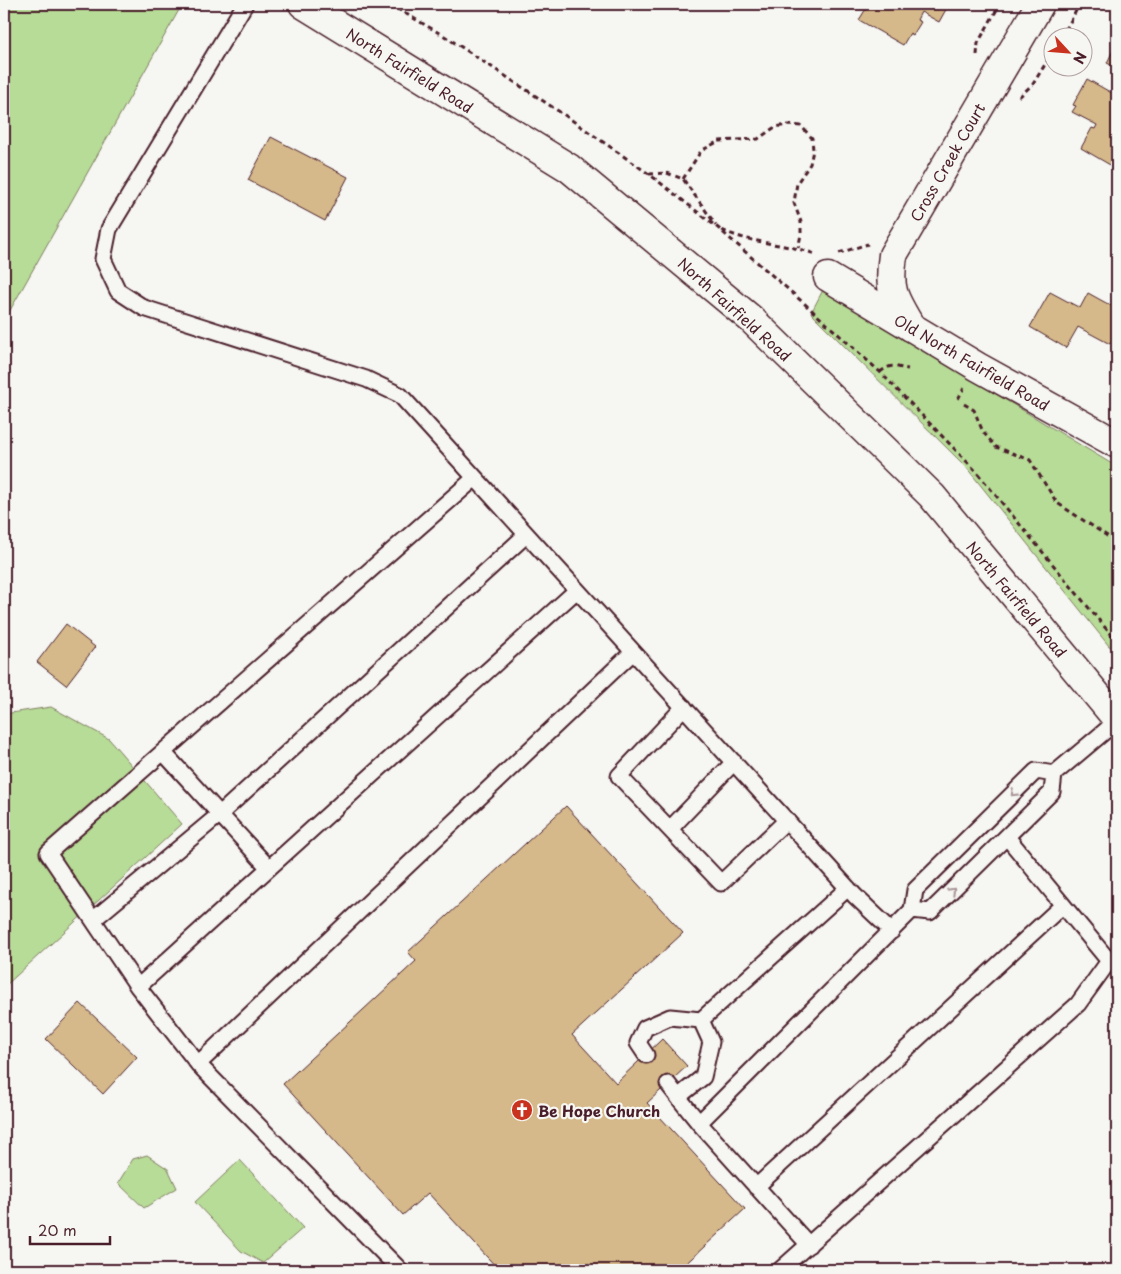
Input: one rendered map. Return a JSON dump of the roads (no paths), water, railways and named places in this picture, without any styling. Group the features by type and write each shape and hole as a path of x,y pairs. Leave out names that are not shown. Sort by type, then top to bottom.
{"main road":[{"name":"North Fairfield Road","path":"303,4 569,168 751,319 932,496 1117,720"},
{"name":"Cross Creek Court","path":"911,327 895,301 890,278 893,255 1040,4"},
{"name":"Old North Fairfield Road","path":"829,264 911,327 978,367 1117,444"}],"lane":[{"path":"245,4 109,229 102,259 118,291 144,308 366,379 400,395 848,888 892,930"},
{"path":"400,1270 198,1064 138,987 48,853 475,478"},
{"path":"93,920 220,814 526,534"},
{"path":"138,987 577,590"},
{"path":"198,1064 633,652"},
{"path":"684,707 619,776 721,883 787,820"},
{"path":"912,910 930,912 1052,792 1054,774 1117,720"},
{"path":"163,752 269,868"},
{"path":"670,829 734,762"},
{"path":"699,1123 912,910 915,890 1036,771 1054,774"},
{"path":"780,1270 1078,1004 1109,961 1006,837"},
{"path":"646,1055 638,1043 645,1028 670,1017 701,1020 848,888"},
{"path":"756,1187 1063,905"},
{"path":"678,1097 703,1077 711,1042 701,1020"},
{"path":"668,1084 699,1123 809,1245"}],"place":[{"name":"Be Hope Church","path":"522,1110"}]}
